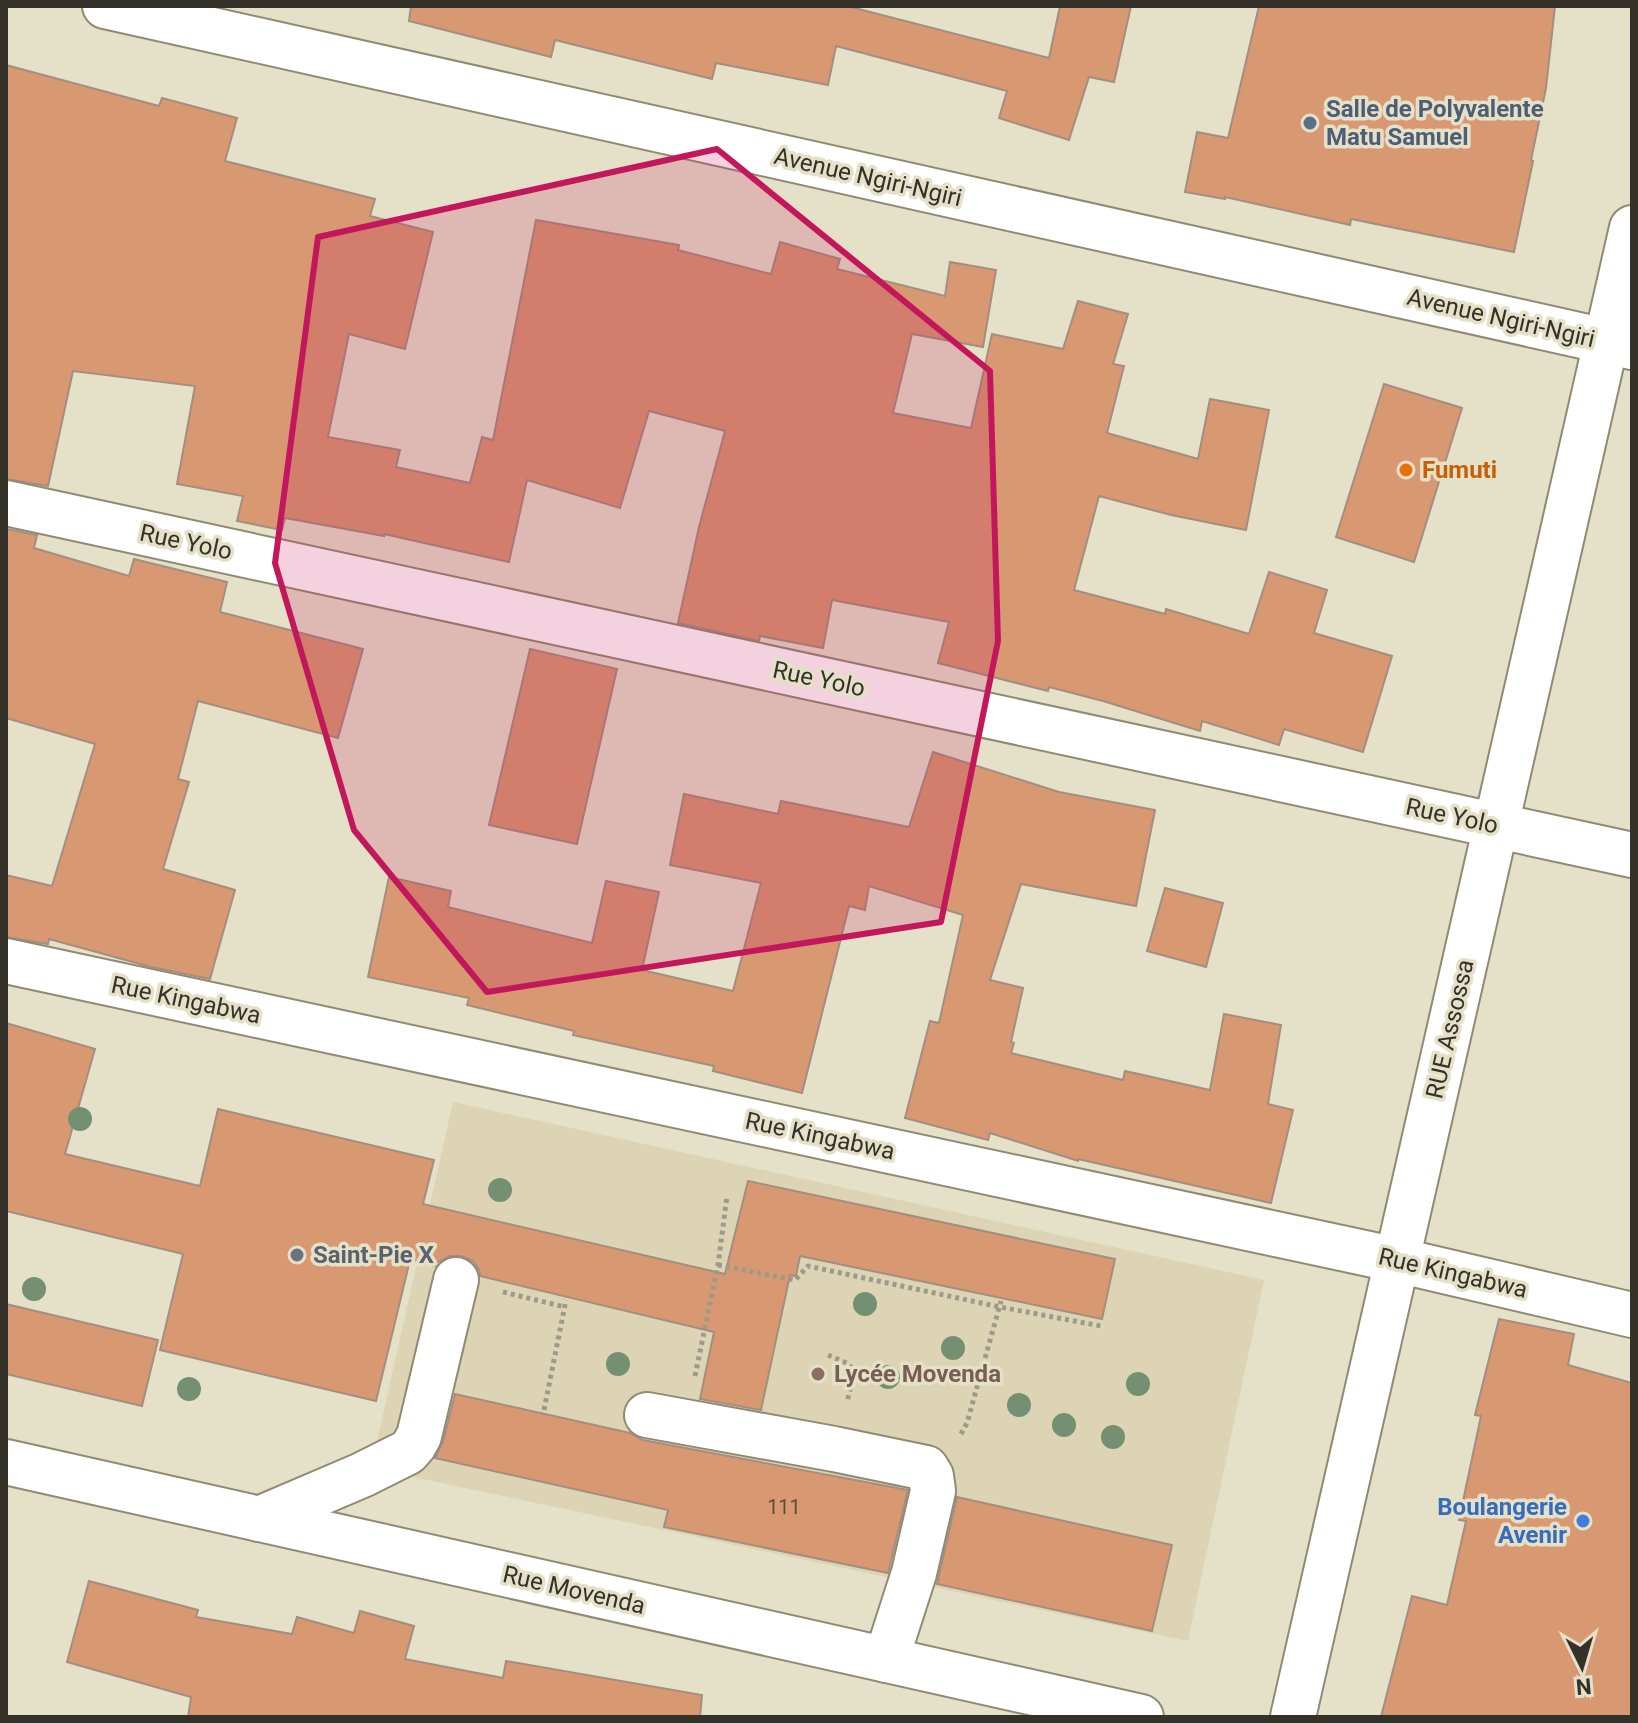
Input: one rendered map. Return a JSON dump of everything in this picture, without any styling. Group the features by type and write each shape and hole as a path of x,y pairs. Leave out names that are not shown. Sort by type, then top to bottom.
{"street":[{"name":"Avenue Ngiri-Ngiri","path":"105,6 1619,344"},
{"name":"RUE Assossa","path":"1293,1717 1496,825 1619,344 1632,228"},
{"name":"Rue Yolo","path":"6,503 1632,855"},
{"name":"Rue Kingabwa","path":"6,961 1397,1260 1632,1315"},
{"path":"259,1519 362,1475 408,1452 414,1445 419,1436 456,1280"},
{"path":"666,1419 926,1468 931,1476 933,1491 914,1573 886,1660"},
{"name":"Rue Movenda","path":"6,1462 1141,1717"}],"path":[{"path":"666,1419 718,1265 727,1196"},
{"path":"718,1265 795,1280 808,1266 1101,1326"},
{"path":"456,1280 565,1304 544,1410"},
{"path":"926,1468 961,1435 967,1423 1000,1304"},
{"path":"828,1355 849,1364 854,1373"}],"highlighted area":[{"path":"717,149 990,371 998,641 941,922 487,992 354,830 275,563 318,237"}],"shaded area":[{"name":"Lycée Movenda","path":"453,1102 1264,1280 1188,1641 371,1468"}],"building":[{"path":"411,6 847,6 1049,58 1060,6 1131,6 1114,82 1089,77 1069,140 999,118 1007,91 836,46 828,85 716,63 712,79 555,40 551,57 409,21"},
{"path":"1259,6 1555,6 1546,88 1514,252 1351,219 1350,225 1225,197 1185,192 1197,132 1228,138"},
{"path":"6,65 159,106 162,98 237,118 225,161 375,199 370,216 433,232 405,349 349,334 328,437 400,450 396,467 470,483 482,437 493,440 536,220 679,245 678,250 771,274 780,242 840,259 837,269 945,296 950,262 996,270 983,347 912,334 893,413 971,428 992,334 1063,349 1078,301 1128,314 1113,364 1124,366 1107,433 1198,459 1210,399 1269,410 1246,530 1099,496 1074,590 1165,614 1166,609 1249,634 1269,572 1327,590 1314,633 1392,656 1363,752 1284,729 1279,745 1202,721 1200,731 1103,701 1049,687 1048,691 938,663 949,622 832,600 823,648 760,636 759,641 678,623 699,527 725,431 649,411 620,508 527,480 509,562 384,534 285,518 282,530 237,521 243,496 177,484 195,386 73,371 48,486 6,479"},
{"path":"1384,384 1462,408 1414,562 1336,537"},
{"path":"6,529 37,535 34,548 129,576 134,559 227,582 220,612 363,649 338,738 198,701 178,779 189,782 163,869 235,890 210,979 151,967 49,939 48,944 6,937 6,875 52,886 95,744 6,718"},
{"path":"530,649 617,669 577,844 489,825"},
{"path":"933,752 1059,792 1155,810 1136,906 1021,884 990,980 1023,988 1011,1053 1123,1080 1125,1071 1210,1090 1224,1014 1281,1025 1268,1104 1293,1110 1271,1203 1078,1161 990,1133 988,1140 905,1118 930,1021 939,1023 963,915 869,886 865,910 849,906 802,1093 713,1071 714,1066 573,1035 574,1031 467,1005 469,998 368,977 389,877 451,891 448,907 592,943 606,881 659,892 642,970 733,991 761,883 670,865 684,794 778,814 781,801 909,827"},
{"path":"1165,888 1223,903 1206,967 1147,951"},
{"path":"6,1023 95,1049 65,1154 200,1186 218,1109 434,1160 423,1204 725,1274 748,1181 1115,1259 1102,1319 800,1256 796,1276 790,1275 761,1410 700,1399 714,1332 480,1276 473,1261 450,1256 436,1266 410,1260 376,1401 160,1350 183,1254 6,1211"},
{"path":"6,1304 158,1340 142,1406 6,1374"},
{"path":"1499,1319 1574,1334 1568,1365 1632,1383 1632,1717 1381,1717 1412,1596 1447,1605 1466,1521 1459,1520 1481,1416 1475,1415"},
{"path":"455,1394 630,1433 643,1440 908,1490 888,1573 664,1527 668,1510 435,1458 443,1442"},
{"path":"957,1497 1172,1545 1152,1631 937,1584"},
{"path":"89,1581 198,1610 196,1617 292,1634 297,1617 354,1633 360,1611 414,1626 405,1659 503,1678 506,1661 702,1695 700,1717 188,1717 191,1697 67,1662"}],"place":[{"name":"Salle de Polyvalente Matu Samuel","path":"1310,123"},
{"name":"Fumuti","path":"1406,470"},
{"name":"Saint-Pie X","path":"297,1255"},
{"name":"Lycée Movenda","path":"818,1374"},
{"name":"Boulangerie Avenir","path":"1583,1521"}]}
